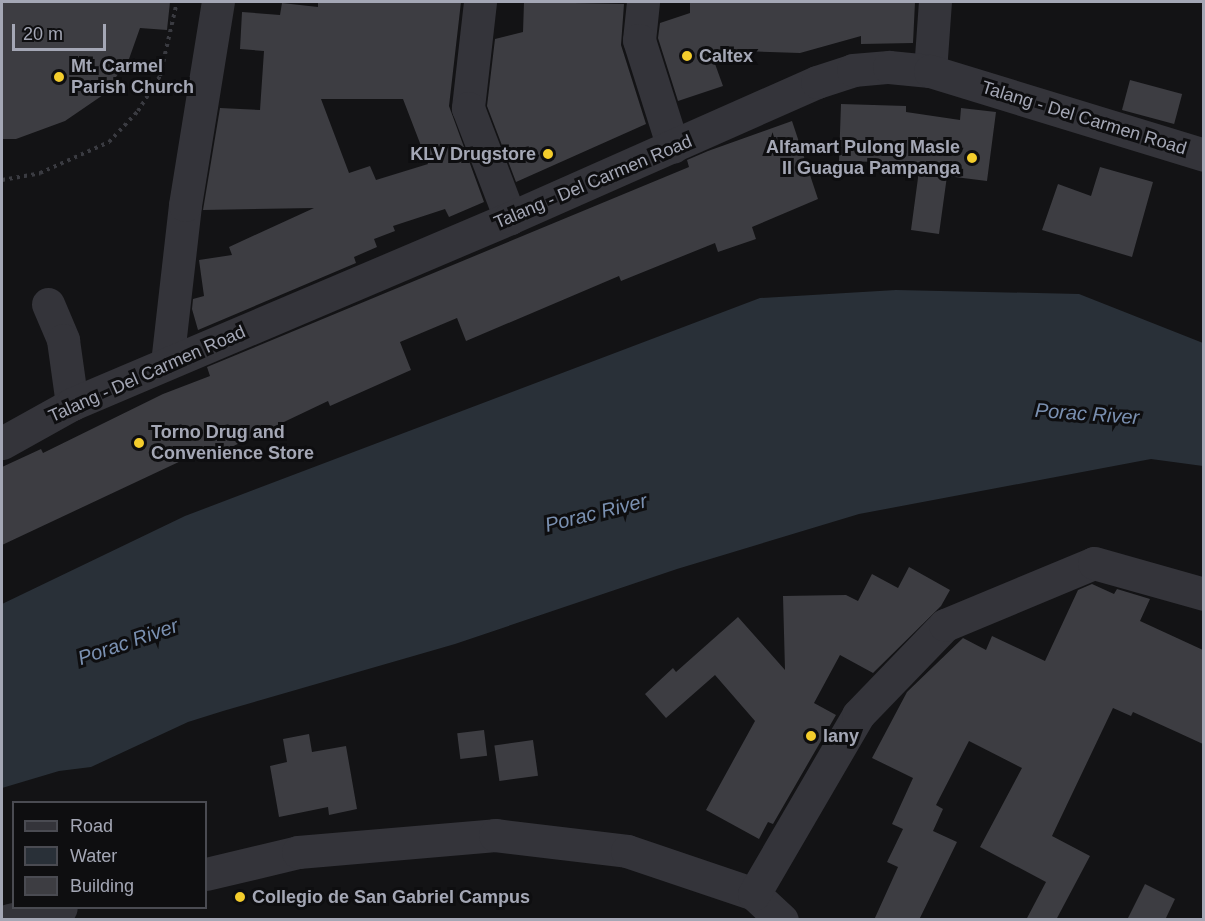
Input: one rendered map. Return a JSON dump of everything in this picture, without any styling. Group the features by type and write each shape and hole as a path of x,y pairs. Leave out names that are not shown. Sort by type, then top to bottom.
{"street":[{"path":"167,363 185,205 218,2"},
{"path":"480,2 468,108 510,218"},
{"path":"644,2 639,40 674,147"},
{"path":"930,71 935,2"},
{"name":"Talang - Del Carmen Road","path":"2,443 72,404 510,218 817,82 853,70 889,67 930,71 1203,155"},
{"path":"48,304 63,340 72,404"},
{"path":"754,894 858,715 945,625 1094,563 1203,594"},
{"path":"207,874 298,852 495,835 627,851 754,894 782,920"},
{"path":"9,920 57,909"}],"path":[{"path":"2,180 40,173 109,142 138,111 160,76 177,2"}],"water":[{"name":"Porac River","path":"896,290 1079,294 1203,343 1203,466 1151,459 859,514 677,569 455,644 188,722 91,767 59,771 2,788 2,604 185,516 760,298"}],"building":[{"name":"Mt. Carmel Parish Church","path":"2,2 170,2 167,30 140,28 129,59 103,95 65,121 16,139 2,139"},
{"path":"318,2 461,2 449,106 484,202 449,217 445,209 393,226 395,231 374,239 377,247 354,257 356,263 198,330 192,309 193,299 204,296 199,260 232,255 229,247 314,208 203,210 220,108 260,110 264,51 240,49 242,12 280,15 282,3 318,7","holes":["321,99 403,99 428,164 376,180 370,166 349,173"]},
{"path":"524,2 624,4 621,45 646,124 516,182 487,106 495,39 523,32"},
{"path":"690,2 915,2 913,43 861,44 861,36 800,53 710,50 723,86 678,101 658,38 660,23 690,13"},
{"path":"1130,80 1182,94 1174,124 1122,110"},
{"path":"841,104 906,106 906,112 960,120 961,108 996,112 987,181 947,176 939,234 911,230 920,163 839,161"},
{"path":"792,121 818,199 752,227 756,239 718,252 715,243 621,281 619,276 466,341 457,318 400,342 411,370 330,406 328,401 223,451 183,460 2,545 2,467 41,449 43,453 163,394 210,376 207,367 689,167 687,160 708,151"},
{"path":"1100,167 1153,182 1132,257 1042,230 1058,184 1091,196"},
{"path":"909,567 950,590 941,606 873,673 840,655 814,703 836,715 773,824 768,822 759,839 706,810 755,721 715,675 666,718 645,694 673,668 676,672 738,617 785,670 783,596 846,595 858,601 872,574 898,588"},
{"path":"1092,584 1114,594 1117,589 1150,599 1140,621 1203,650 1203,744 1133,712 1131,716 1113,708 1052,836 1090,856 1056,920 1026,920 1046,882 980,847 1022,768 969,741 936,805 943,809 933,831 957,842 919,920 874,920 898,867 887,862 903,829 892,824 913,778 872,758 907,692 963,638 986,650 992,636 1045,661 1078,590"},
{"path":"484,730 487,756 460,759 457,733"},
{"path":"309,734 312,752 346,746 357,809 329,815 328,807 279,817 270,766 287,762 283,739"},
{"path":"533,740 538,776 499,781 494,745"},
{"path":"1145,884 1175,899 1165,920 1127,920"}],"place":[{"name":"Caltex","path":"687,56"},
{"name":"Mt. Carmel Parish Church","path":"59,77"},
{"name":"KLV Drugstore","path":"548,154"},
{"name":"Alfamart Pulong Masle II Guagua Pampanga","path":"972,158"},
{"name":"Torno Drug and Convenience Store","path":"139,443"},
{"name":"lany","path":"811,736"},
{"name":"Collegio de San Gabriel Campus","path":"240,897"}]}
